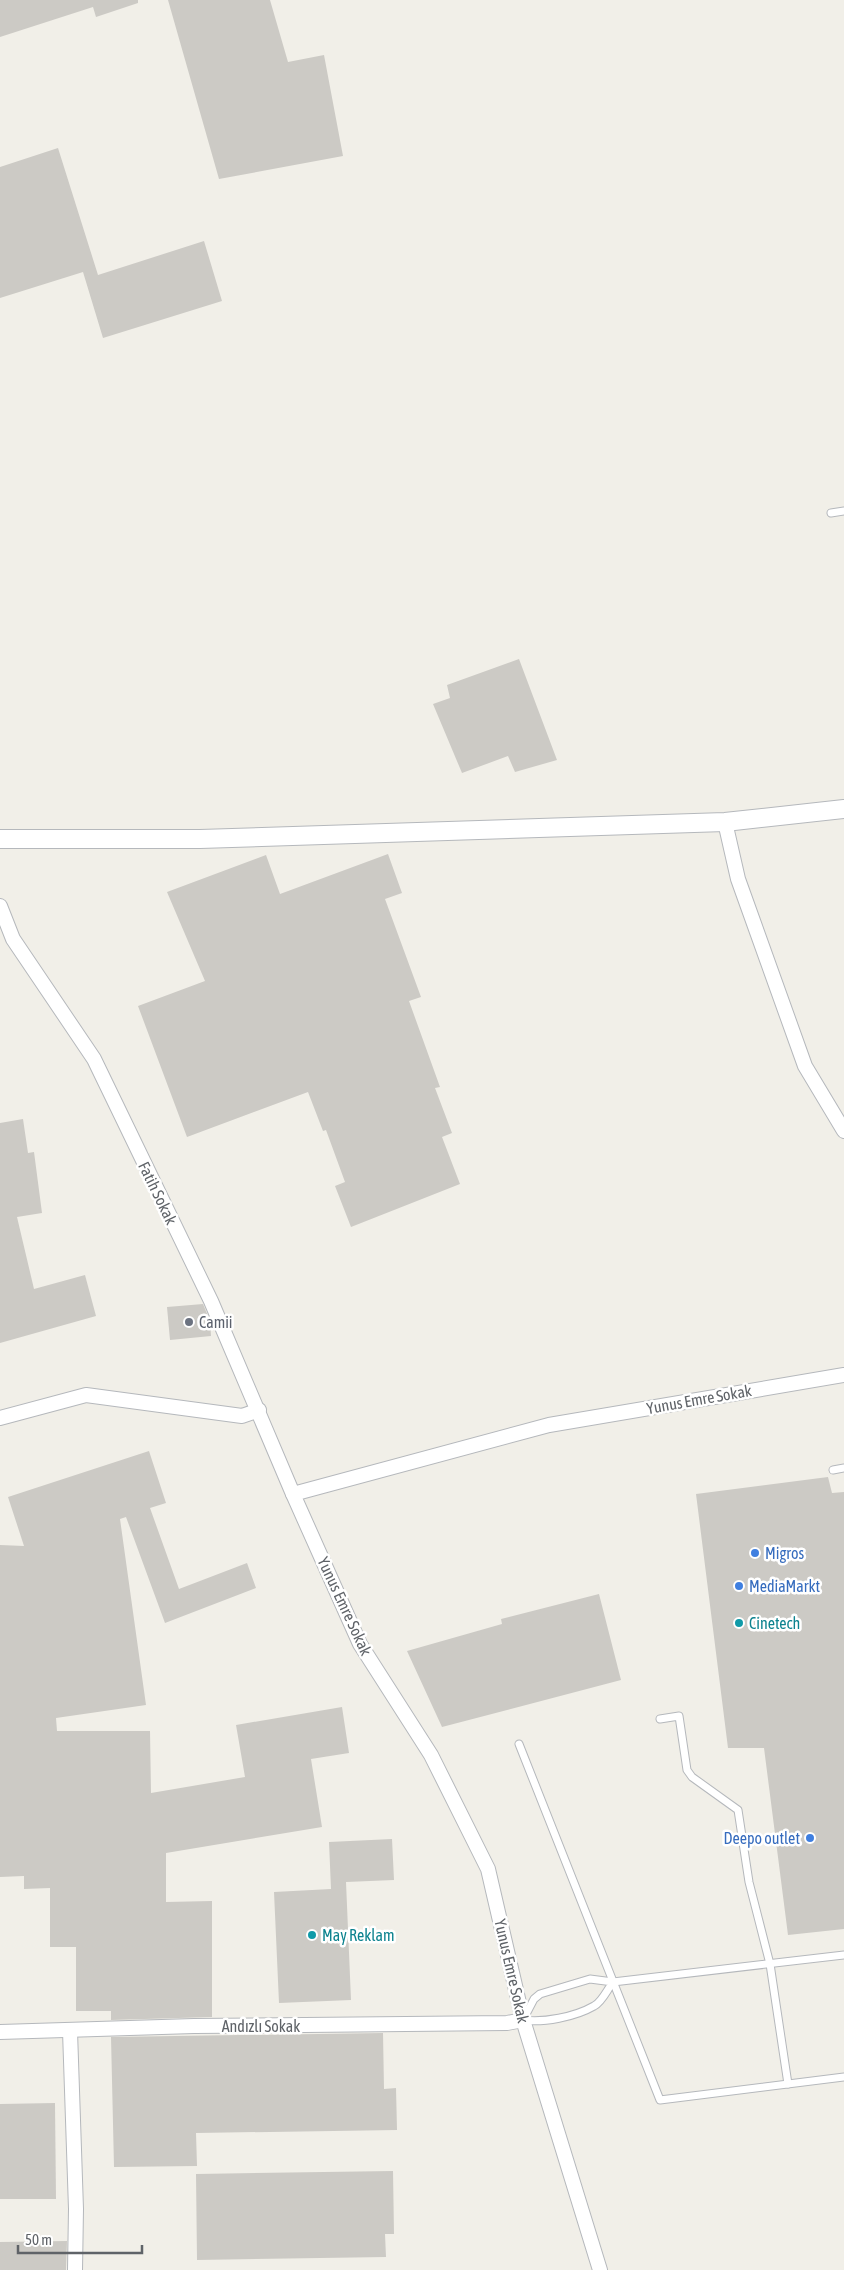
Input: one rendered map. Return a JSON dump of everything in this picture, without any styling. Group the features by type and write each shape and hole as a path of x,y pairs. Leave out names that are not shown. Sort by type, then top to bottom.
{"street":[{"path":"0,839 200,839 725,822 844,810"},
{"path":"725,822 738,879 805,1066 844,1131"},
{"name":"Fatih Sokak","path":"0,906 13,939 94,1059 211,1301 259,1410 293,1494"},
{"name":"Yunus Emre Sokak","path":"600,2270 522,2020 488,1869 431,1755 360,1644 293,1494 549,1425 844,1375"},
{"path":"0,1418 86,1395 242,1416 259,1410"},
{"name":"Andızlı Sokak","path":"0,2032 194,2026 488,2024 522,2020"},
{"path":"70,2031 76,2209 75,2270"}],"lane":[{"path":"831,513 844,511"},
{"path":"834,1470 844,1468"},
{"path":"660,1719 680,1716 687,1770 692,1777 738,1810 749,1882 770,1964 788,2084"},
{"path":"519,1744 660,2100 844,2076"},
{"path":"612,1982 600,2001 594,2006 552,2020 537,2022 522,2020 534,2000 540,1994 590,1979 612,1982 844,1956"}],"building":[{"path":"0,0 138,0 138,3 96,17 93,7 0,37"},
{"path":"168,0 270,0 288,62 324,55 343,156 219,179"},
{"path":"58,148 98,275 204,241 222,301 103,338 83,272 0,298 0,167"},
{"path":"519,659 557,760 515,772 508,756 462,773 433,704 450,698 447,685"},
{"path":"388,854 402,893 385,899 421,997 409,1001 440,1087 435,1088 452,1133 442,1137 460,1184 351,1227 335,1186 345,1182 326,1130 323,1131 308,1092 187,1137 138,1006 205,981 167,892 266,855 280,894"},
{"path":"23,1119 28,1153 34,1152 42,1213 17,1217 34,1289 85,1275 96,1316 0,1343 0,1123"},
{"name":"Camii","path":"203,1304 210,1321 211,1336 170,1340 167,1307"},
{"path":"149,1451 166,1503 150,1508 179,1589 247,1563 256,1588 165,1623 126,1517 120,1519 146,1705 56,1718 57,1731 150,1731 151,1793 245,1777 236,1725 342,1707 349,1753 311,1759 322,1827 166,1853 166,1902 212,1901 212,2017 111,2020 111,2011 76,2011 76,1947 50,1947 50,1888 24,1889 24,1876 0,1877 0,1545 24,1546 8,1497"},
{"path":"828,1477 832,1493 844,1492 844,1929 788,1935 764,1748 728,1748 696,1494"},
{"path":"599,1594 621,1680 442,1727 407,1651 502,1624 501,1619"},
{"name":"May Reklam","path":"392,1839 394,1880 346,1882 351,2000 279,2003 274,1892 331,1889 329,1842"},
{"path":"383,2033 384,2089 396,2088 397,2130 196,2133 197,2166 114,2167 111,2037"},
{"path":"55,2103 56,2199 0,2199 0,2104"},
{"path":"393,2171 394,2234 385,2234 386,2257 197,2260 196,2174"},
{"path":"67,2241 66,2270 0,2270 0,2242"}],"place":[{"name":"Camii","path":"189,1322"},
{"name":"Migros","path":"755,1553"},
{"name":"MediaMarkt","path":"739,1586"},
{"name":"Cinetech","path":"739,1623"},
{"name":"Deepo outlet","path":"810,1838"},
{"name":"May Reklam","path":"312,1935"}]}
